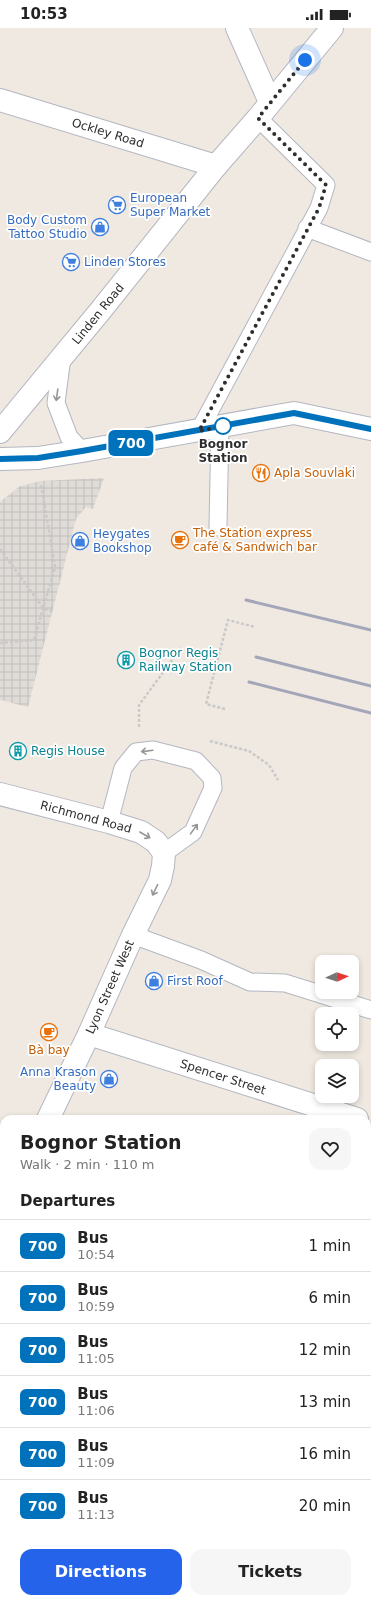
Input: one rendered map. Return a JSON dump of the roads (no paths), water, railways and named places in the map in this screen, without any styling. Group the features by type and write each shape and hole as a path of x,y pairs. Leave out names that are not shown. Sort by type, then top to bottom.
{"street":[{"path":"236,28 264,110"},
{"name":"Linden Road","path":"0,432 216,166 332,28"},
{"name":"Ockley Road","path":"0,100 216,166"},
{"path":"0,459 38,458 199,431 294,413 371,429"},
{"name":"Richmond Road","path":"0,794 109,822 141,832 156,842 164,853"},
{"name":"Lyon Street West","path":"50,1115 160,880 164,853"},
{"name":"Spencer Street","path":"89,1034 344,1115"}],"lane":[{"path":"199,431 319,208 326,185 264,110"},
{"path":"307,228 371,252"},
{"path":"62,357 56,403 69,437 82,451"},
{"path":"218,527 220,426"},
{"path":"109,822 123,768 136,752 153,750 196,761 212,778 213,788 193,832 164,853"},
{"path":"133,935 201,960 250,982 285,983 371,1010"}],"railway":[{"path":"246,600 371,630"},
{"path":"256,657 371,686"},
{"path":"249,682 371,713"}],"place":[{"name":"European Super Market","path":"117,205"},
{"name":"Body Custom Tattoo Studio","path":"100,227"},
{"name":"Linden Stores","path":"71,262"},
{"name":"Bognor Station","path":"223,426"},
{"name":"Apla Souvlaki","path":"261,473"},
{"name":"The Station express café & Sandwich bar","path":"180,540"},
{"name":"Heygates Bookshop","path":"80,541"},
{"name":"Bognor Regis Railway Station","path":"126,660"},
{"name":"Regis House","path":"18,751"},
{"name":"First Roof","path":"154,981"},
{"name":"Bà bay","path":"49,1032"},
{"name":"Anna Krason Beauty","path":"109,1079"}]}
